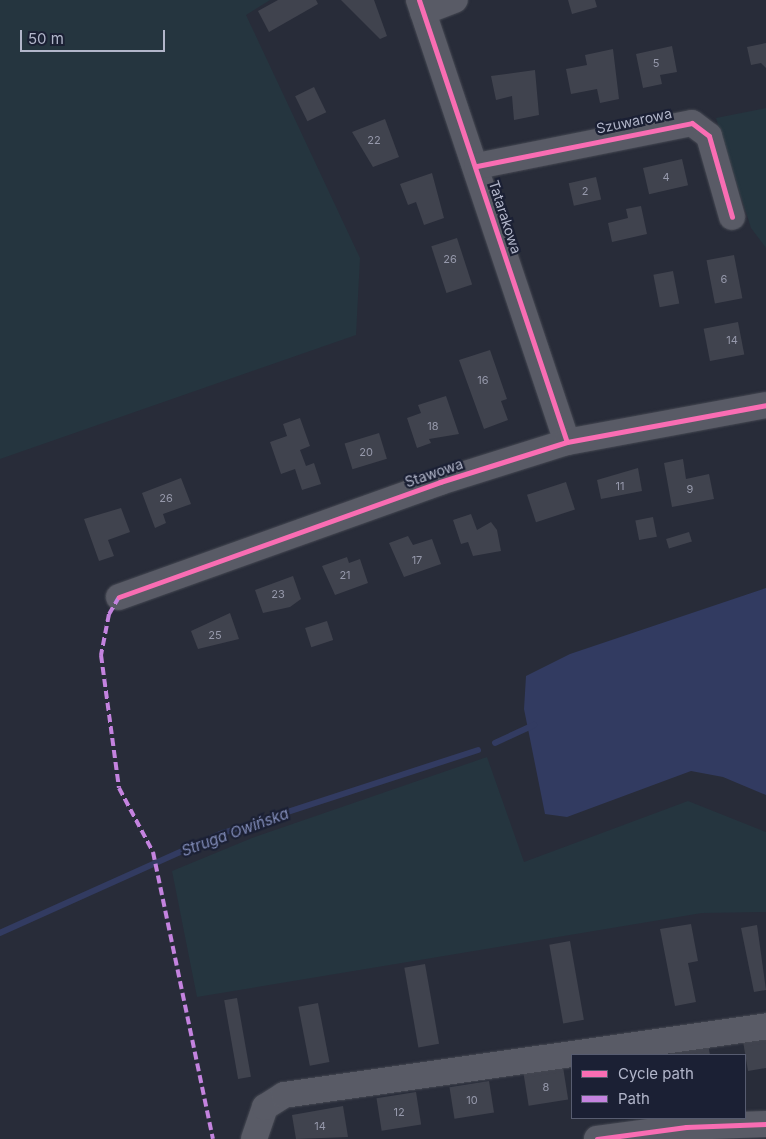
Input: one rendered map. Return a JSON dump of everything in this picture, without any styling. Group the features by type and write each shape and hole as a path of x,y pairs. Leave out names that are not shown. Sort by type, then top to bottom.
{"street":[{"path":"421,6 455,0"},
{"name":"Tatarakowa","path":"421,6 477,166 567,442"},
{"name":"Szuwarowa","path":"477,166 692,123 709,136 732,217"},
{"name":"Stawowa","path":"119,597 440,482 567,442 766,405"},
{"path":"254,1139 266,1107 284,1095 766,1026"},
{"path":"597,1139 686,1127 766,1124"}],"shaded area":[{"path":"0,0 270,0 246,15 360,258 356,335 0,459"},
{"path":"766,108 766,248 751,228 716,118"},
{"path":"487,757 524,862 688,801 766,832 766,912 702,913 197,997 172,871 252,838"}],"water":[{"path":"766,588 766,795 723,777 691,771 567,817 545,814 524,709 526,676 570,654"}],"building":[{"path":"278,0 316,0 318,4 269,32 258,11"},
{"path":"341,0 374,0 387,36 380,39"},
{"path":"568,0 595,0 597,7 572,14"},
{"path":"766,43 766,68 761,63 751,65 747,47"},
{"path":"672,46 677,72 660,75 662,84 643,88 636,54"},
{"path":"613,49 619,99 600,103 597,89 571,94 566,69 587,65 585,55"},
{"path":"535,70 539,115 514,120 512,96 496,100 491,76"},
{"path":"314,87 326,112 307,121 295,96"},
{"path":"385,119 399,157 373,167 352,132"},
{"path":"682,159 688,185 649,194 643,168"},
{"path":"432,173 444,218 424,225 416,202 408,205 400,184"},
{"path":"596,177 601,199 574,206 569,183"},
{"path":"641,206 647,234 612,242 608,223 628,218 626,209"},
{"path":"457,238 472,285 446,293 431,246"},
{"path":"734,255 742,298 715,304 707,260"},
{"path":"673,271 679,303 660,307 653,275"},
{"path":"738,322 744,354 710,361 704,329"},
{"path":"490,350 507,399 501,401 508,420 484,429 459,360"},
{"path":"446,396 459,434 429,439 431,443 417,448 407,418 421,413 418,405"},
{"path":"300,418 310,446 300,450 306,466 314,463 321,484 302,490 295,469 281,474 270,442 287,436 283,424"},
{"path":"379,433 387,459 352,469 345,444"},
{"path":"683,459 686,479 709,474 714,499 672,507 664,463"},
{"path":"638,468 642,491 601,499 597,480"},
{"path":"181,478 191,504 163,514 166,523 155,528 142,493"},
{"path":"566,482 575,510 536,522 527,495"},
{"path":"121,508 130,532 108,540 114,556 99,561 84,519"},
{"path":"471,514 477,530 491,522 497,530 501,551 473,556 468,542 461,544 453,520"},
{"path":"653,517 657,537 639,540 635,520"},
{"path":"689,532 692,542 669,549 666,539"},
{"path":"408,536 413,545 432,539 441,564 404,577 389,543"},
{"path":"347,557 349,563 360,559 368,583 335,595 322,566"},
{"path":"293,576 301,599 290,607 263,613 255,590"},
{"path":"230,613 239,639 198,649 191,631"},
{"path":"327,621 333,640 311,647 305,628"},
{"path":"691,924 698,961 688,963 696,1002 675,1006 660,929"},
{"path":"757,925 766,990 754,992 741,928"},
{"path":"570,941 584,1020 563,1023 549,945"},
{"path":"425,964 439,1044 418,1047 404,968"},
{"path":"237,998 251,1077 238,1079 224,1000"},
{"path":"318,1003 329,1062 310,1066 298,1007"},
{"path":"766,1037 766,1068 748,1071 743,1041"},
{"path":"708,1044 710,1054 670,1054 669,1050"},
{"path":"563,1067 568,1100 529,1106 523,1073"},
{"path":"489,1081 494,1113 454,1119 449,1087"},
{"path":"416,1092 421,1125 382,1131 376,1098"},
{"path":"343,1106 348,1137 296,1139 292,1115"}],"waterway":[{"name":"Struga Owińska","path":"495,743 534,725"},
{"name":"Struga Owińska","path":"0,933 223,833 478,750"}],"marked path":[{"path":"119,597 109,614 101,655 119,788 153,852 213,1139"}],"cycle path":[{"path":"419,0 567,442"},
{"path":"477,166 692,123 709,136 732,217"},
{"path":"119,597 440,482 567,442 766,405"},
{"path":"597,1139 686,1127 766,1124"}]}
